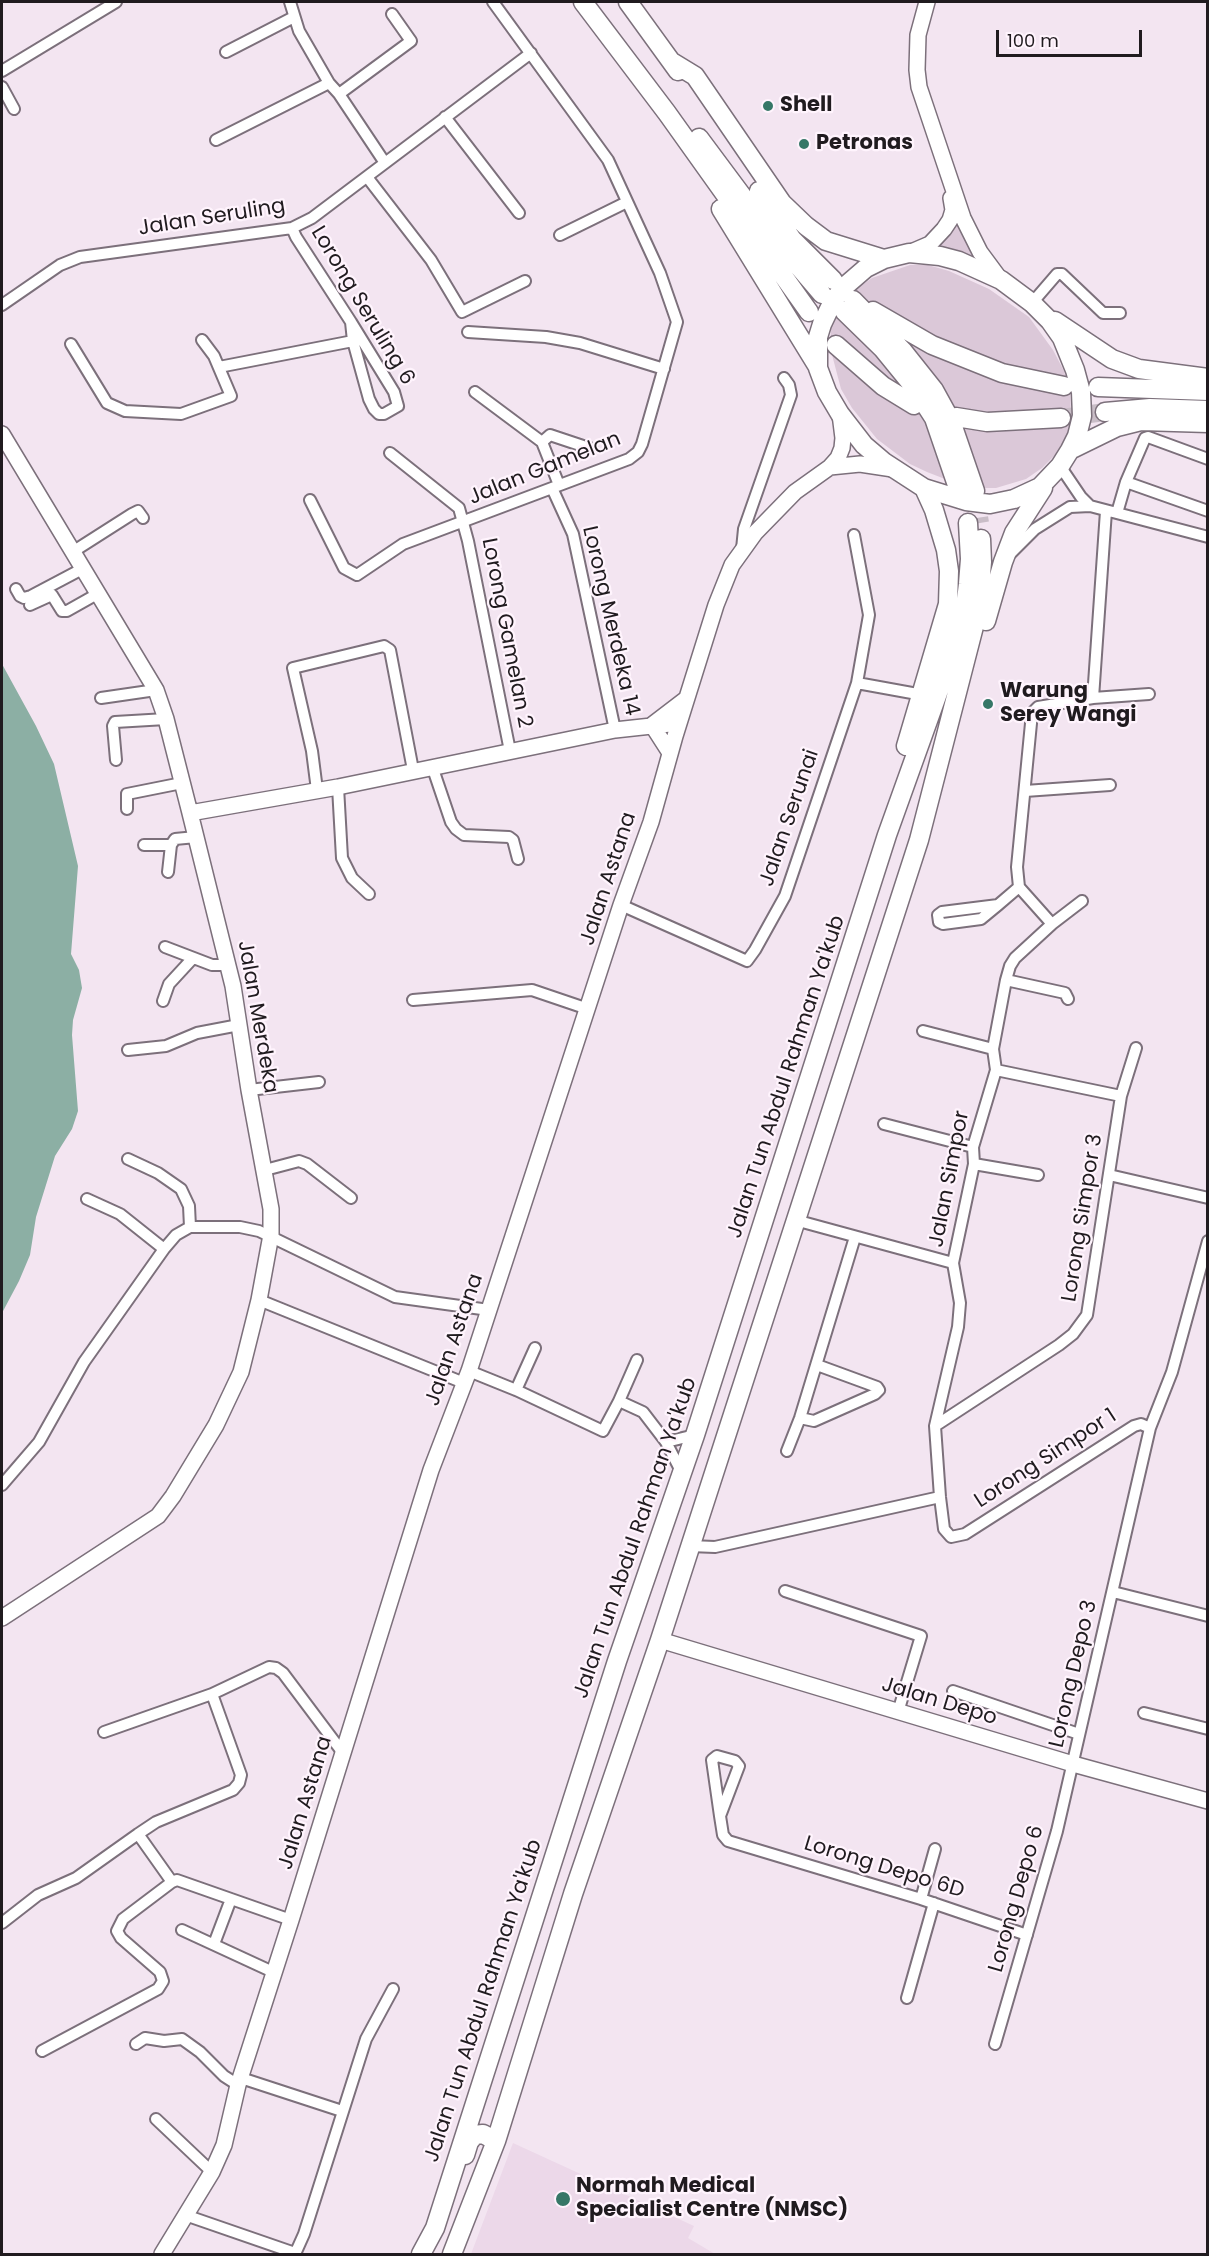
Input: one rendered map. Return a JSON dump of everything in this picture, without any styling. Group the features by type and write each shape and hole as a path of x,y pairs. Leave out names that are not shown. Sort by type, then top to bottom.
{"main road":[{"path":"583,2 667,113 809,312"},
{"path":"598,2 770,232 828,287 792,239 672,62 628,2"},
{"path":"927,2 918,34 917,70 920,87 960,208 980,252 1001,280"},
{"path":"672,62 695,76 782,203 798,218 826,241 884,259"},
{"path":"667,113 694,166 818,368 827,392 840,414 864,445 924,488 966,501 1002,503 1029,494 1055,472"},
{"path":"818,368 818,337 833,301 843,287 857,275 884,259 909,253 930,244 950,220 953,210 950,180"},
{"path":"909,253 948,258 1001,280 1089,346 1112,359 1139,369 1208,378"},
{"path":"966,490 951,421 934,390 903,351 849,305 932,345 1002,373 1064,386"},
{"path":"919,840 934,814 1003,562 1014,533 1070,450 1080,426 1082,392 1076,370 1062,338 1036,307"},
{"path":"836,345 883,386 914,405"},
{"path":"1098,387 1208,391"},
{"path":"1105,412 1150,408 1208,410"},
{"path":"830,467 838,458 842,448 843,429 840,414"},
{"path":"956,417 987,422 1061,418"},
{"path":"1070,450 1117,427 1141,421 1208,423"},
{"name":"Jalan Merdeka","path":"2,434 156,690 166,719 229,965 249,1090 272,1209 271,1235 259,1300 241,1372 216,1425 173,1496 158,1516 2,1618"},
{"path":"830,467 860,464 895,469"},
{"name":"Jalan Astana","path":"162,2254 212,2172 224,2145 239,2082 433,1462 489,1310 621,905 651,822 716,605 732,565 742,549 781,504 830,467"},
{"path":"887,835 886,810 948,604 949,571 946,550 934,510 924,488"},
{"path":"452,2254 496,2141 573,1894 660,1640 919,840 978,611 982,562 974,523 965,608 948,665 887,835"},
{"path":"652,725 686,699"},
{"path":"190,813 338,787 615,730 679,723"},
{"path":"652,725 670,753"},
{"name":"Jalan Tun Abdul Rahman Ya'kub","path":"421,2254 435,2228 613,1672 695,1435 887,835"},
{"name":"Jalan Depo","path":"660,1640 1073,1764 1208,1801"},
{"path":"435,2228 444,2213 469,2142 475,2135 483,2134 496,2141"}],"street":[{"path":"2,71 116,2"},
{"path":"290,2 299,31 329,83 339,94 385,163"},
{"name":"Jalan Gamelan","path":"310,500 344,568 357,575 403,544 629,459 638,452 677,322 660,273 608,160 497,3"},
{"path":"339,94 411,41 392,14"},
{"path":"226,52 294,17"},
{"name":"Jalan Seruling","path":"2,305 60,265 80,257 292,228 312,218 531,53"},
{"path":"216,140 329,83"},
{"path":"2,87 14,109"},
{"path":"445,117 519,213"},
{"path":"367,177 431,260 462,312 525,281"},
{"path":"560,235 627,202"},
{"name":"Lorong Seruling 6","path":"292,228 394,392 398,406 384,414 379,414 369,399 353,341"},
{"path":"1036,307 1057,274 1062,274 1103,313 1120,313"},
{"path":"219,367 353,341 351,322"},
{"path":"468,332 546,337 580,343 664,369"},
{"path":"71,344 107,403 125,411 181,414 231,396 214,356 202,339"},
{"path":"742,549 744,529 791,395 789,385 784,378"},
{"path":"476,392 542,442 550,435 592,449"},
{"path":"1093,698 1112,512 1143,441 1149,436 1208,459"},
{"name":"Lorong Merdeka 14","path":"542,442 573,534 615,730"},
{"path":"390,453 459,508 463,522"},
{"path":"1055,472 1090,506"},
{"path":"1126,482 1208,511"},
{"path":"1003,562 1035,529 1070,507 1090,506 1208,537"},
{"path":"74,551 138,511 143,518"},
{"name":"Lorong Gamelan 2","path":"463,522 510,752"},
{"name":"Jalan Serunai","path":"621,905 747,961 785,896 857,683 869,615 854,535"},
{"path":"16,589 24,598 31,596 84,568"},
{"path":"30,605 52,595 62,611 67,611 99,593"},
{"path":"317,790 312,751 293,668 384,646 390,650 413,770"},
{"path":"857,683 922,695"},
{"path":"100,698 156,690"},
{"path":"1052,924 1019,887 1017,867 1032,713 1038,707 1093,698 1149,694"},
{"path":"116,760 113,726 115,722 166,719"},
{"path":"432,766 451,822 456,829 464,835 509,837 513,840 518,859"},
{"path":"127,809 127,795 182,783"},
{"path":"1025,791 1110,785"},
{"path":"338,787 342,858 352,878 369,894"},
{"path":"168,872 171,845 175,839 196,837"},
{"path":"144,846 171,845"},
{"path":"998,906 942,912 938,915 939,922 943,924 981,919 998,906 1019,887"},
{"name":"Jalan Simpor","path":"944,1529 935,1426 958,1327 960,1303 953,1263 974,1164 973,1147 996,1070 993,1050 1006,980 1010,966 1016,958 1052,924 1083,901"},
{"path":"165,947 212,965 229,965"},
{"path":"163,1001 169,984 193,958"},
{"path":"1006,980 1065,993 1068,999"},
{"path":"413,1000 532,990 588,1009"},
{"path":"128,1050 166,1046 197,1033 239,1025"},
{"path":"923,1031 993,1050"},
{"name":"Lorong Simpor 3","path":"935,1426 1059,1345 1082,1323 1087,1315 1121,1096 1136,1048"},
{"path":"996,1070 1121,1096"},
{"path":"249,1090 319,1082"},
{"path":"884,1124 973,1147"},
{"path":"128,1160 158,1173 181,1189 189,1206 190,1227"},
{"path":"266,1170 299,1161 307,1164 351,1198"},
{"path":"974,1164 1038,1175"},
{"path":"1109,1175 1208,1198"},
{"path":"87,1199 120,1214 164,1249"},
{"path":"795,1220 953,1263"},
{"path":"2,1485 39,1442 84,1362 164,1249 176,1235 190,1227 240,1227 271,1235 394,1297 489,1310"},
{"path":"787,1451 817,1365 855,1237"},
{"path":"1150,1428 1172,1372 1208,1241"},
{"path":"259,1300 466,1377 516,1390 603,1431 637,1360"},
{"path":"516,1390 535,1348"},
{"path":"800,1418 814,1420 875,1394 879,1390 877,1387 817,1365"},
{"path":"619,1401 643,1412 666,1442 682,1473"},
{"name":"Lorong Simpor 1","path":"944,1529 951,1537 965,1534 1134,1426 1142,1424 1150,1428 1113,1592"},
{"path":"666,1442 695,1435"},
{"path":"690,1546 715,1547 940,1497"},
{"path":"785,1591 921,1636 898,1712"},
{"path":"1113,1592 1208,1616"},
{"name":"Lorong Depo 3","path":"1073,1764 1113,1592"},
{"path":"104,1732 212,1694 269,1667 276,1668 343,1753"},
{"path":"953,1691 1079,1734"},
{"path":"2,1923 38,1895 76,1878 156,1822 233,1790 239,1783 241,1775 212,1694"},
{"path":"1144,1713 1208,1729"},
{"path":"717,1756 735,1761 739,1766 720,1816 712,1760 717,1756"},
{"name":"Lorong Depo 6","path":"996,2044 1073,1764"},
{"name":"Lorong Depo 6D","path":"720,1816 723,1835 728,1841 934,1903 1027,1935"},
{"path":"138,1834 172,1882"},
{"path":"921,1899 935,1849"},
{"path":"42,2051 158,1989 163,1981 160,1972 121,1938 117,1931 123,1919 172,1882 177,1880 291,1920"},
{"path":"214,1944 231,1899"},
{"path":"907,1998 934,1903"},
{"path":"182,1930 273,1972"},
{"path":"185,2215 295,2254 304,2234 366,2039 393,1989"},
{"path":"136,2044 145,2038 164,2041 182,2039 200,2052 224,2076 342,2111"},
{"path":"156,2119 212,2172"}],"shaded area":[{"path":"957,220 966,243 976,258 959,251 935,246"},
{"path":"910,265 928,265 949,271 989,289 1029,317 1053,350 1064,371 1070,392 1071,415 1068,432 1057,453 1042,468 1026,479 996,488 963,486 910,464 877,439 852,408 841,389 830,347 831,328 841,307 853,291 872,278"},
{"path":"2,664 54,764 78,866 71,954 79,970 82,988 73,1020 72,1035 78,1111 72,1129 55,1156 36,1217 30,1255 2,1313"},
{"name":"Normah Medical Specialist Centre (NMSC)","path":"513,2143 694,2226 688,2238 715,2254 471,2254"}],"tunnel":[{"path":"1061,418 1105,412"},
{"path":"975,491 980,523"}],"place":[{"name":"Shell","path":"768,106"},
{"name":"Petronas","path":"804,144"},
{"name":"Warung Serey Wangi","path":"988,704"},
{"name":"Normah Medical Specialist Centre (NMSC)","path":"563,2199"}]}
